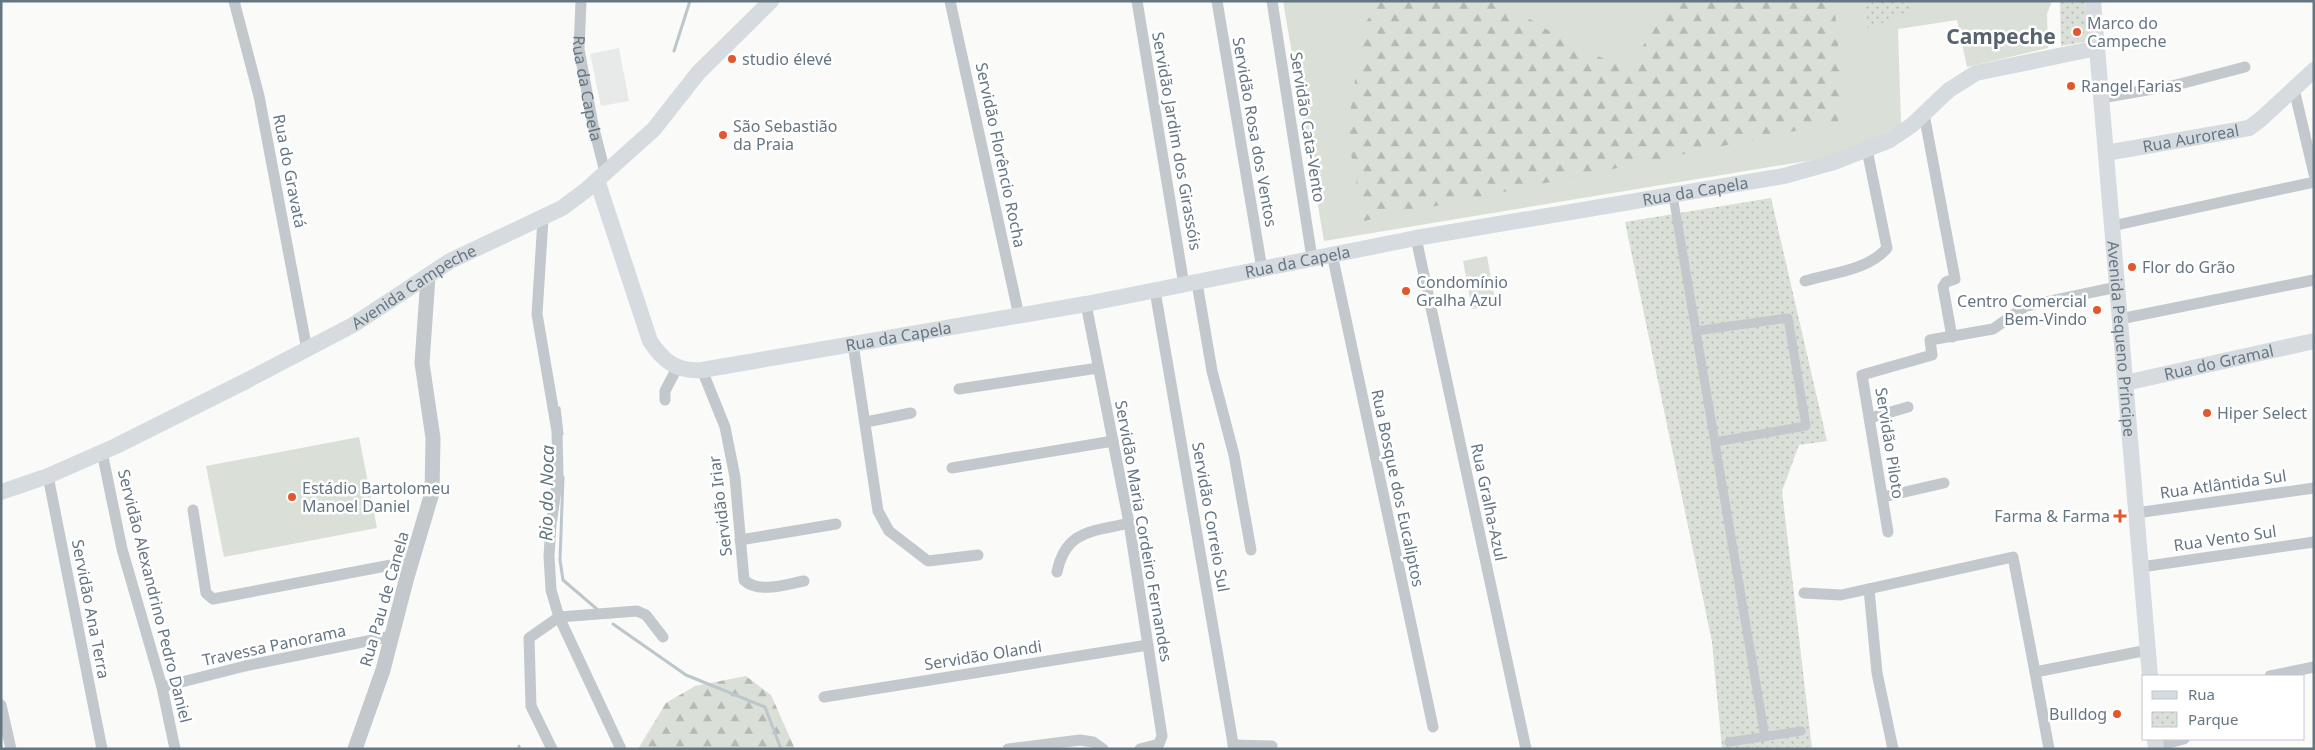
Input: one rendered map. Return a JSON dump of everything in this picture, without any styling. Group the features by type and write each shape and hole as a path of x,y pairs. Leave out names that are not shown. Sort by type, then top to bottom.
{"main road":[{"name":"Avenida Campeche","path":"1,492 48,476 102,452 307,350 373,313 450,261 562,208 654,130 698,73 771,1"},
{"name":"Avenida Pequeno Príncipe","path":"2093,1 2150,675"},
{"name":"Rua da Capela","path":"601,176 647,335 662,357 677,368 702,370 1086,304 1416,238 1784,176 1867,150 1902,133 1959,82 1976,73 2096,48"},
{"name":"Rua Auroreal","path":"2106,153 2243,130 2261,119 2314,70"},
{"name":"Rua do Gramal","path":"2125,383 2314,341"}],"street":[{"name":"Rua do Gravatá","path":"234,1 259,96 307,350"},
{"name":"Rua da Capela","path":"581,1 579,49 601,176"},
{"name":"Servidão Florêncio Rocha","path":"950,1 1020,316"},
{"name":"Servidão Jardim dos Girassóis","path":"1137,1 1191,284 1234,455 1251,550"},
{"name":"Servidão Rosa dos Ventos","path":"1217,1 1262,269"},
{"name":"Servidão Cata-Vento","path":"1272,1 1312,258"},
{"path":"2101,98 2176,85 2245,67"},
{"path":"2294,89 2308,126 2314,174"},
{"path":"1924,114 1955,279 1946,282 1943,287 1952,337"},
{"path":"1804,281 1868,263 1880,258 1888,248 1867,150"},
{"path":"2112,226 2314,182"},
{"path":"1673,196 1765,737"},
{"path":"542,219 537,304 557,430 558,476 551,525 549,570 551,590 560,617 621,749"},
{"name":"Rua Gralha-Azul","path":"1416,238 1526,749"},
{"name":"Rua Bosque dos Eucaliptos","path":"1332,254 1433,727"},
{"name":"Rua Pau de Canela","path":"355,749 377,689 428,508 433,478 433,438 422,363 428,277"},
{"path":"2120,319 2314,280"},
{"name":"Servidão Piloto","path":"1888,532 1862,375 1932,355 1930,340 1999,326 2026,306 2117,287"},
{"name":"Servidão Correio Sul","path":"1155,291 1234,747"},
{"name":"Servidão Maria Cordeiro Fernandes","path":"1086,304 1130,523 1162,736 1159,744 1140,749"},
{"path":"1696,331 1788,318 1806,426 1715,442"},
{"path":"853,344 866,422 875,496 883,523 889,531 928,560 978,555"},
{"path":"665,400 665,391 677,368"},
{"path":"959,389 1098,368"},
{"name":"Servidão Iriar","path":"702,370 725,427 735,477 744,580 749,585 759,588 804,581"},
{"path":"1870,418 1908,407"},
{"path":"866,422 911,413"},
{"path":"952,468 1113,441"},
{"name":"Servidão Alexandrino Pedro Daniel","path":"102,452 124,557 162,687 175,749"},
{"name":"Servidão Ana Terra","path":"48,476 102,749"},
{"path":"1883,497 1944,483"},
{"name":"Rua Atlântida Sul","path":"2136,512 2314,488"},
{"path":"193,510 206,592 214,599 412,561"},
{"path":"1057,572 1060,559 1069,543 1083,534 1130,523"},
{"path":"740,540 836,524"},
{"name":"Rua Vento Sul","path":"2141,567 2314,542"},
{"path":"1804,593 1834,596 2013,556 2049,749"},
{"path":"1869,589 1877,673 1893,749"},
{"path":"552,749 531,706 529,638 560,617 637,611 646,615 663,637"},
{"name":"Travessa Panorama","path":"162,687 245,666 392,636"},
{"name":"Servidão Olandi","path":"824,696 1148,645"},
{"path":"2035,672 2148,650"},
{"path":"2275,675 2314,667"},
{"path":"1,705 10,749"},
{"path":"1729,742 1801,731"},
{"path":"1008,749 1080,740 1093,742 1103,749"},
{"path":"2155,744 2178,740"},
{"path":"1234,747 1272,746"}],"shaded area":[{"path":"619,48 629,101 601,106 590,54"}],"green space":[{"path":"1283,1 2052,1 2047,14 2048,48 1967,67 1957,20 1898,29 1901,124 1870,144 1830,157 1324,241"},
{"path":"1381,1 1500,1 1574,46 1631,70 1666,1 1834,1 1841,73 1838,122 1364,221 1347,134 1363,26"},
{"path":"1865,1 1911,1 1912,9 1868,30"},
{"path":"2060,1 2085,1 2089,41 2061,46"},
{"path":"1771,198 1827,441 1799,445 1782,491 1812,749 1722,749 1712,642 1625,222"},
{"path":"1487,256 1496,305 1472,309 1463,261"},
{"name":"Estádio Bartolomeu Manoel Daniel","path":"359,437 377,528 224,557 206,466"},
{"path":"746,676 771,695 795,749 638,749 666,703 695,686"}],"waterway":[{"name":"Rio do Noca","path":"674,51 690,1"},
{"name":"Rio do Noca","path":"559,408 562,434"},
{"name":"Rio do Noca","path":"563,477 560,560 563,580 598,610"},
{"name":"Rio do Noca","path":"613,624 686,675 765,707 781,749"}],"place":[{"name":"Marco do Campeche","path":"2077,32"},
{"name":"studio élevé","path":"732,59"},
{"name":"Rangel Farias","path":"2071,86"},
{"name":"São Sebastião da Praia","path":"723,135"},
{"name":"Flor do Grão","path":"2132,267"},
{"name":"Condomínio Gralha Azul","path":"1406,291"},
{"name":"Centro Comercial Bem-Vindo","path":"2097,310"},
{"name":"Hiper Select","path":"2207,413"},
{"name":"Estádio Bartolomeu Manoel Daniel","path":"292,497"},
{"name":"Farma & Farma","path":"2120,516"},
{"name":"Bulldog","path":"2117,714"}],"district":[{"name":"Campeche","path":"2001,37"}]}
